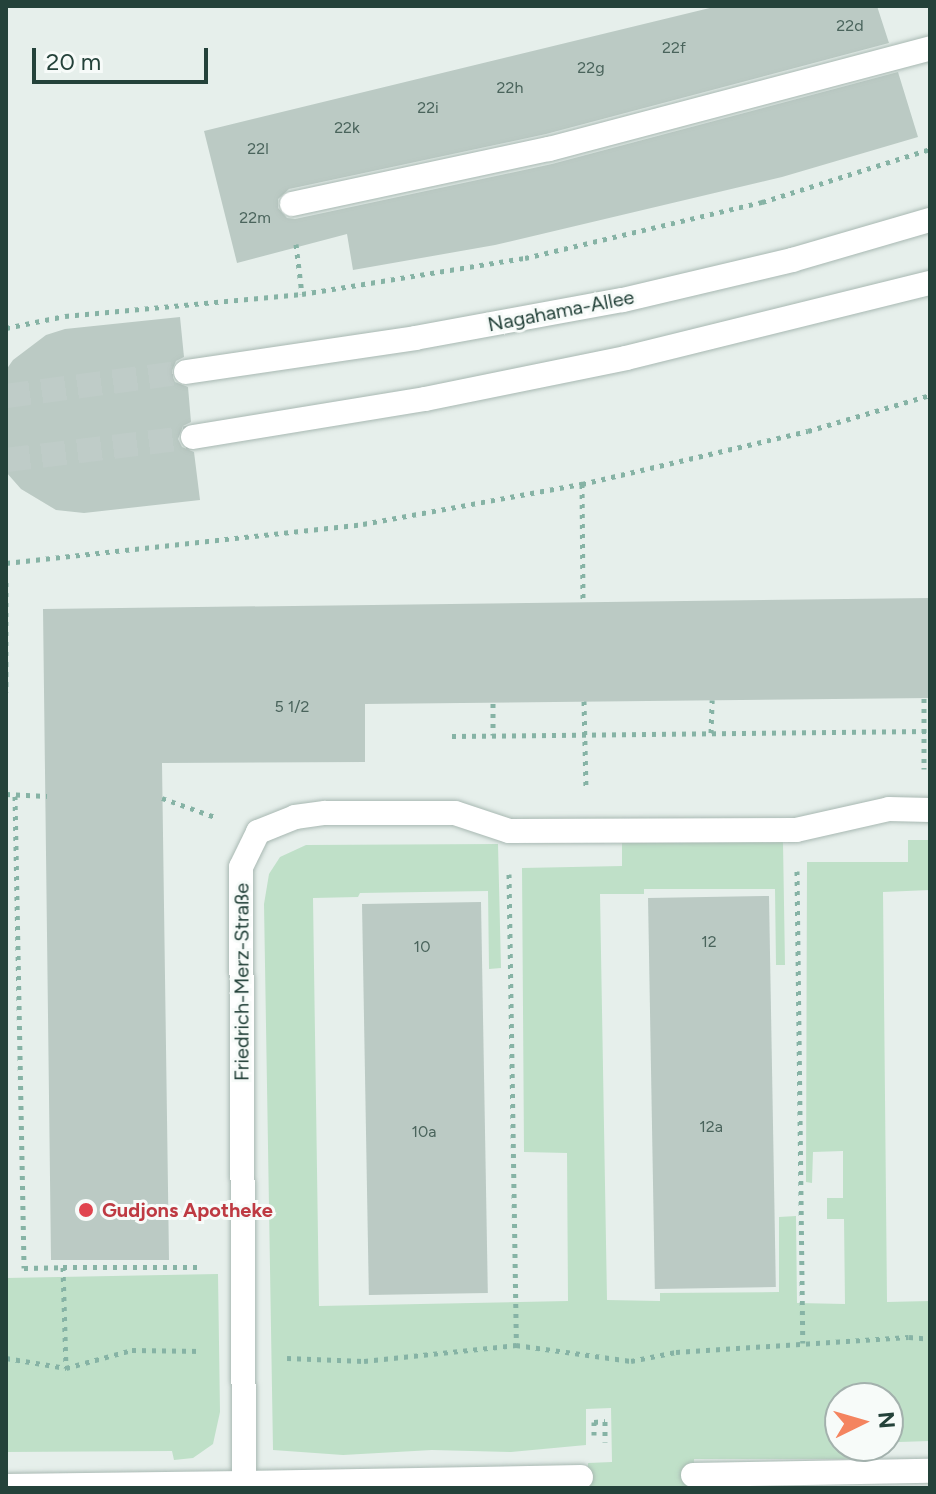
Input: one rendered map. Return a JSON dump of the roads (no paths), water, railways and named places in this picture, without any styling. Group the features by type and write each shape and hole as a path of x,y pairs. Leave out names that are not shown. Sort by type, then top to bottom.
{"street":[{"path":"292,204 549,149 930,48"},
{"name":"Nagahama-Allee","path":"186,372 415,338 623,300 792,260 930,220"},
{"path":"193,437 425,399 626,358 930,283"},
{"name":"Friedrich-Merz-Straße","path":"244,1483 241,867 258,832 295,817 325,813 455,813 509,831 796,830 889,809 930,810"},
{"path":"693,1475 930,1471"},
{"path":"6,1486 581,1477"}],"tunnel":[{"path":"6,396 186,372"},
{"path":"6,460 193,437"}],"place":[{"name":"Gudjons Apotheke","path":"86,1210"}]}
